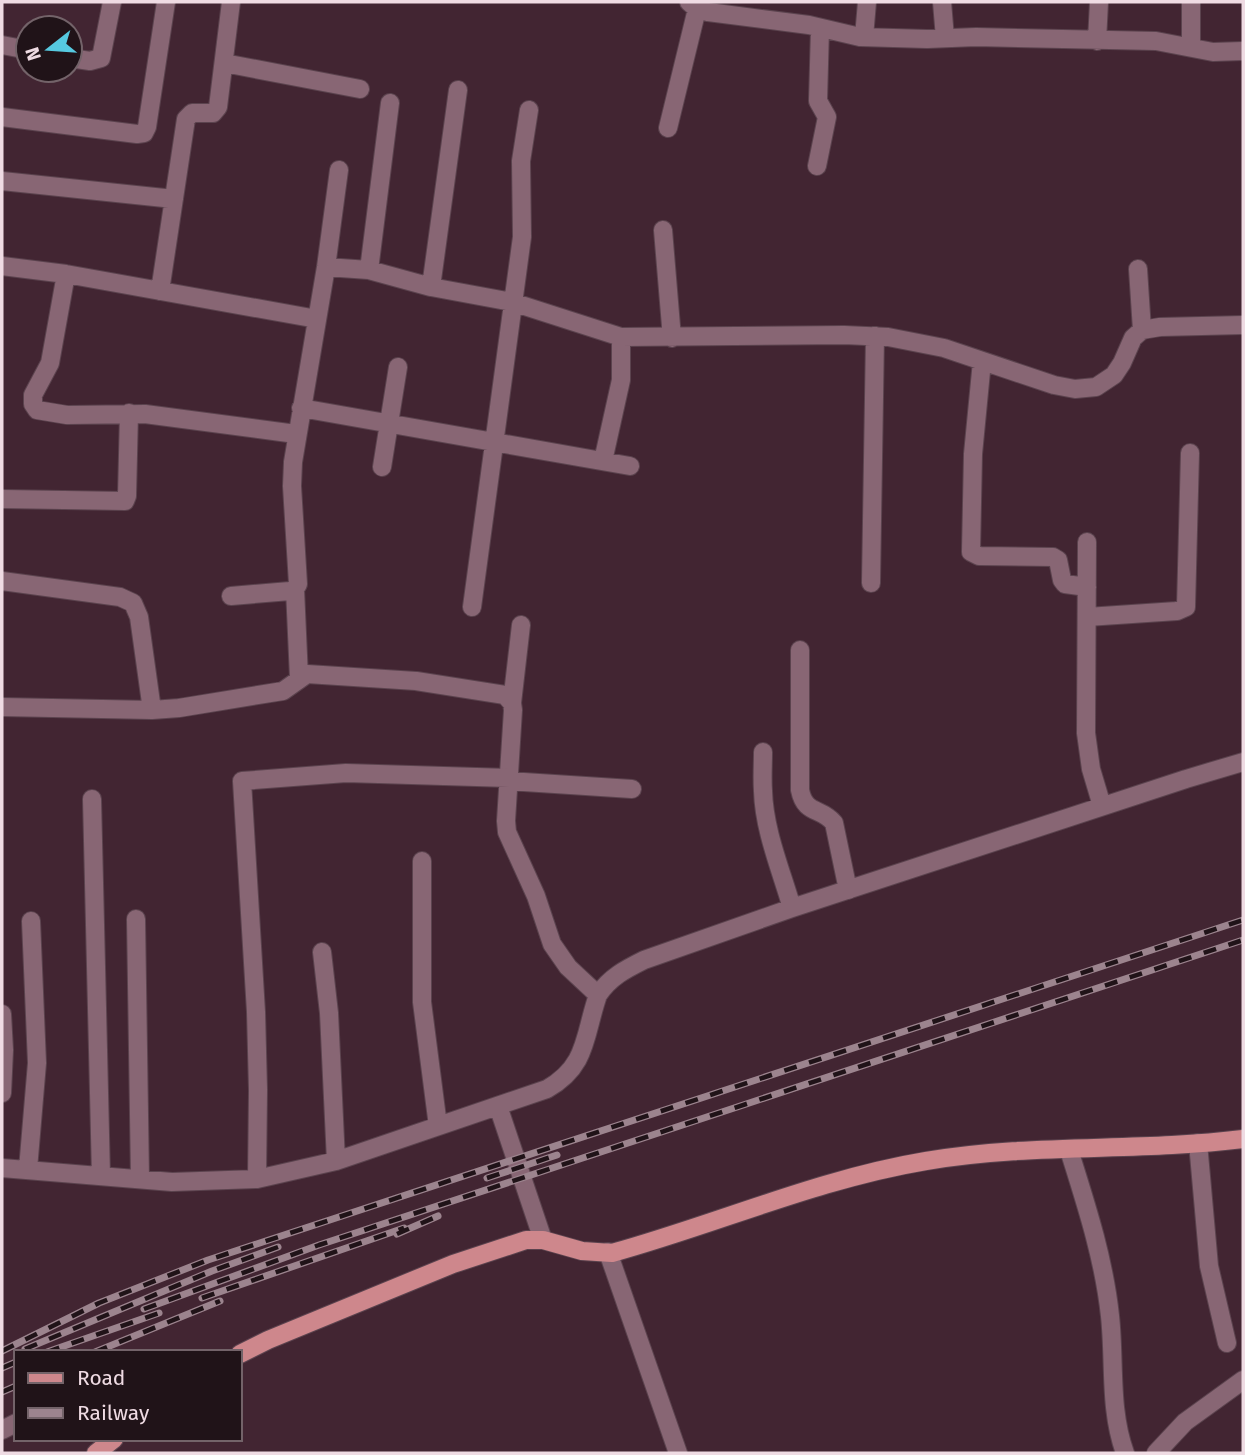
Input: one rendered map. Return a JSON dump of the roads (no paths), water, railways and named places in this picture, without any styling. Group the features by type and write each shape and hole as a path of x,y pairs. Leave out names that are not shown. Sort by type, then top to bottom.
{"main road":[{"path":"242,1353 453,1264 526,1240 543,1240 582,1251 608,1252 643,1244 877,1170 943,1159 1243,1139"},
{"path":"96,1453 111,1441"}],"street":[{"path":"84,60 95,61 101,58 112,2"},
{"path":"2,117 144,133 166,2"},
{"path":"160,291 186,119 192,113 209,114 217,110 231,2"},
{"path":"864,37 867,2"},
{"path":"942,2 945,38"},
{"path":"1097,41 1099,2"},
{"path":"1191,2 1191,46"},
{"path":"668,128 693,5 748,9 864,37 1156,41 1213,52 1243,51"},
{"path":"817,166 827,117 818,101 820,28"},
{"path":"224,63 360,89"},
{"path":"431,287 458,90"},
{"path":"369,270 390,103"},
{"path":"472,607 522,237 521,161 529,110"},
{"path":"299,678 295,589 298,584 292,486 296,434 326,267 339,170"},
{"path":"2,181 174,199"},
{"path":"663,230 672,338"},
{"path":"2,266 66,274 317,319"},
{"path":"326,267 369,270 431,287 512,302 621,337 888,337 944,348 1054,385 1087,390 1114,375 1133,338 1142,330 1160,327 1243,325"},
{"path":"1138,270 1142,330"},
{"path":"66,274 50,363 33,396 34,408 42,412 67,415 129,413 296,434"},
{"path":"871,583 875,336"},
{"path":"603,461 621,380 621,337"},
{"path":"982,361 973,454 971,552 979,556 1053,557 1058,560 1065,584 1087,587"},
{"path":"382,467 398,367"},
{"path":"301,408 630,466"},
{"path":"2,499 125,501 129,413"},
{"path":"1087,617 1177,611 1186,607 1190,453"},
{"path":"1087,542 1086,733 1091,769 1102,806"},
{"path":"2,581 120,597 133,603 139,617 152,710"},
{"path":"231,596 295,589"},
{"path":"521,625 512,703 507,832 536,896 552,944 568,967 598,995"},
{"path":"800,650 800,790 807,807 828,817 834,823 848,890"},
{"path":"2,707 152,710 279,692 289,688 304,674 416,681 505,695 512,703"},
{"path":"763,752 762,792 765,810 792,908"},
{"path":"2,1168 172,1182 257,1179 336,1161 547,1089 568,1075 581,1054 598,995 613,977 644,960 792,908 1243,762"},
{"path":"257,1179 256,1012 242,781 346,774 508,780 632,789"},
{"path":"92,799 101,1175"},
{"path":"422,862 422,1002 438,1126"},
{"path":"136,919 140,1179"},
{"path":"28,1169 37,1063 31,921"},
{"path":"322,952 329,1013 336,1161"},
{"path":"2,1014 2,1093"},
{"path":"498,1106 543,1240"},
{"path":"1198,1143 1209,1266 1227,1343"},
{"path":"1069,1150 1093,1225 1103,1270 1111,1328 1114,1407 1124,1453"},
{"path":"608,1252 678,1453"},
{"path":"1156,1453 1185,1422 1243,1380"}],"railway":[{"path":"2,1351 99,1303 208,1260 1243,920"},
{"path":"144,1309 319,1245 1243,940"},
{"path":"487,1178 557,1155"},
{"path":"397,1234 438,1216"},
{"path":"202,1298 404,1228"},
{"path":"25,1349 212,1271 278,1247"},
{"path":"100,1350 220,1301"},
{"path":"53,1350 159,1313"},
{"path":"2,1368 14,1363"},
{"path":"2,1392 14,1387"}]}
